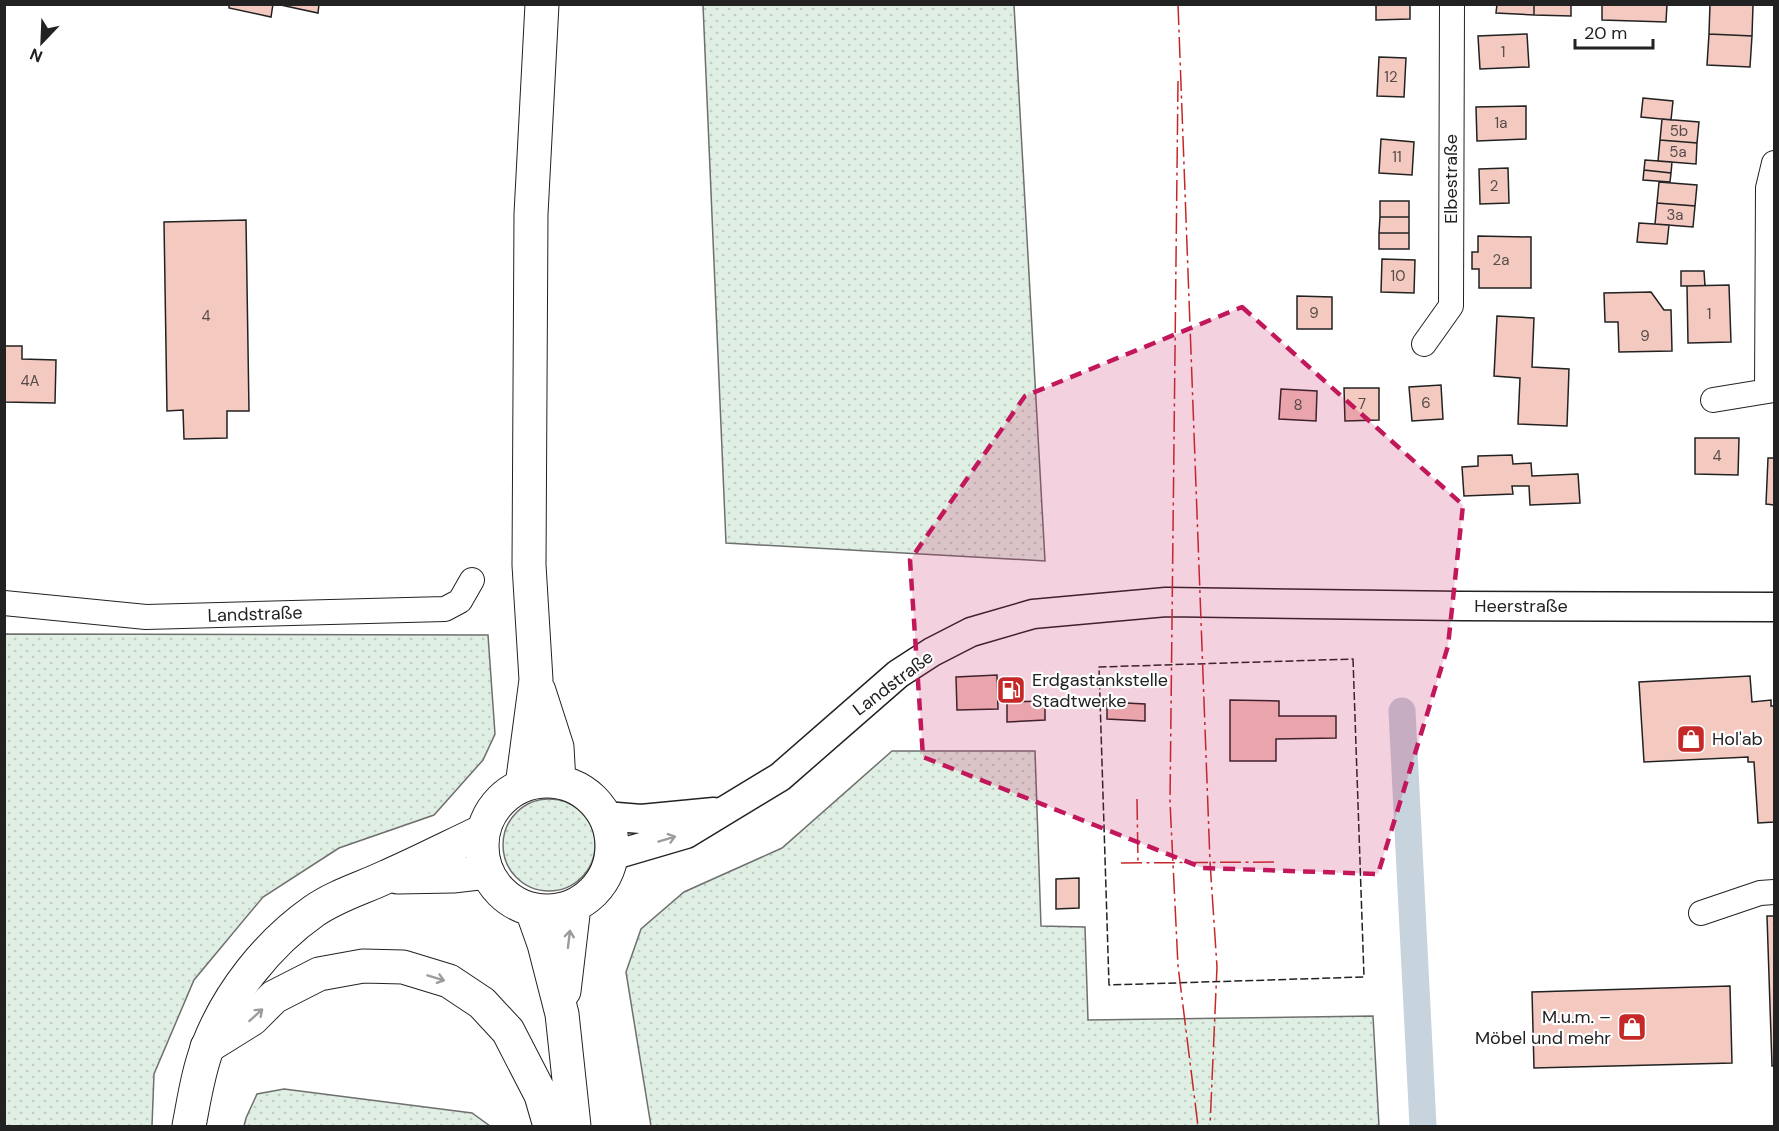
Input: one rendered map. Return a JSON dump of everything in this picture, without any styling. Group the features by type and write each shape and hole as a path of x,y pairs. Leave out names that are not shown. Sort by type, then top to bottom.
{"main road":[{"path":"522,786 536,680 529,554 531,238 542,4"},
{"path":"536,680 557,747 560,782"},
{"path":"539,781 560,782 578,788 594,800 605,816 612,836 611,856 605,877 591,894 574,906 553,910 532,910 513,902 497,889 487,872 482,852 483,831 490,812 503,797 522,786 539,781"},
{"path":"189,1126 207,1047 220,1020 248,976 283,936 314,911 351,891 387,877 483,831"},
{"path":"387,877 453,876 487,872"},
{"path":"562,1014 574,906"},
{"path":"532,910 544,944 562,1014 574,1126"},
{"path":"207,1047 252,1019 274,997 319,974 363,966 403,967 449,981 482,1003 508,1031 541,1095 550,1126"}],"street":[{"name":"Elbestraße","path":"1424,344 1451,306 1452,4"},
{"path":"1713,400 1771,390 1768,188 1774,163"},
{"name":"Landstraße","path":"11,608 146,617 445,609 460,601 472,580"},
{"name":"Landstraße","path":"611,856 686,834 780,777 898,674 932,652 971,632 1033,614 1166,602 1268,604"},
{"name":"Heerstraße","path":"1268,604 1774,607"},
{"name":"Landstraße","path":"605,816 641,819 723,811"},
{"path":"1701,914 1760,893 1774,892"}],"highlighted area":[{"path":"1242,307 1463,505 1448,646 1378,874 1203,868 923,757 910,560 1025,396"}],"green space":[{"path":"703,5 1014,5 1045,561 726,543"},
{"path":"5,634 488,635 495,734 483,760 434,815 339,848 263,897 194,980 154,1074 152,1126 5,1126"},
{"path":"892,751 1035,751 1041,926 1085,927 1088,1020 1373,1016 1379,1126 651,1126 626,972 641,929 684,892 782,848"},
{"path":"549,799 567,802 582,812 592,827 595,845 592,863 582,878 567,888 549,891 531,888 516,878 506,863 503,845 506,827 516,812 531,802"},
{"path":"284,1089 472,1113 490,1126 244,1126 257,1094"}],"building":[{"path":"229,4 273,4 271,17 229,8"},
{"path":"276,4 319,4 318,13"},
{"path":"1376,4 1410,4 1410,19 1376,20"},
{"path":"1497,4 1534,4 1534,15 1496,13"},
{"path":"1534,4 1571,4 1571,16 1534,15"},
{"path":"1602,4 1667,4 1666,22 1602,20"},
{"path":"1710,4 1753,5 1752,36 1709,34"},
{"path":"1527,34 1529,67 1480,69 1478,36"},
{"path":"1709,34 1752,36 1750,67 1707,65"},
{"path":"1379,57 1406,58 1404,97 1377,96"},
{"path":"1643,98 1673,101 1671,120 1641,117"},
{"path":"1526,106 1526,139 1477,141 1476,107"},
{"path":"1662,119 1699,122 1697,143 1660,140"},
{"path":"1381,139 1414,142 1412,175 1379,173"},
{"path":"1660,140 1697,143 1696,164 1658,161"},
{"path":"1645,160 1672,162 1671,173 1644,170"},
{"path":"1508,168 1509,203 1480,204 1479,169"},
{"path":"1644,170 1671,173 1670,182 1643,180"},
{"path":"1659,182 1697,185 1695,206 1657,203"},
{"path":"1380,201 1409,201 1409,217 1380,217"},
{"path":"1657,203 1695,206 1693,227 1655,224"},
{"path":"1380,217 1409,217 1409,233 1379,233"},
{"path":"246,220 249,411 227,411 227,438 184,439 183,410 167,411 164,222"},
{"path":"1639,223 1669,225 1667,244 1637,242"},
{"path":"1379,233 1409,233 1409,249 1379,249"},
{"path":"1478,236 1531,237 1531,288 1479,288 1479,269 1472,269 1472,252 1478,252"},
{"path":"1382,259 1415,260 1414,293 1381,292"},
{"path":"1681,271 1704,271 1705,286 1681,286"},
{"path":"1729,285 1731,342 1688,343 1687,286"},
{"path":"1651,292 1664,310 1671,310 1672,351 1619,352 1618,322 1605,322 1604,293"},
{"path":"1297,296 1332,297 1332,329 1297,329"},
{"path":"1497,316 1534,318 1532,367 1569,369 1567,426 1518,424 1520,378 1494,376"},
{"path":"4,346 22,346 22,359 56,360 55,403 4,402"},
{"path":"1441,385 1443,419 1412,421 1409,387"},
{"path":"1344,388 1379,388 1379,420 1345,421"},
{"path":"1281,389 1317,391 1316,421 1279,419"},
{"path":"1695,438 1739,438 1738,475 1695,474"},
{"path":"1512,455 1513,464 1531,463 1532,476 1578,474 1580,503 1530,505 1529,486 1512,486 1513,494 1464,496 1462,467 1478,466 1478,456"},
{"path":"1768,458 1774,458 1774,505 1766,504"},
{"path":"997,675 998,709 957,710 956,677"},
{"path":"1750,676 1752,702 1771,700 1771,706 1774,706 1774,822 1758,823 1754,762 1748,762 1748,757 1644,762 1639,682"},
{"path":"1230,700 1279,701 1279,716 1336,716 1336,738 1276,739 1276,761 1230,761"},
{"path":"1045,701 1045,720 1007,722 1007,702"},
{"path":"1107,702 1145,704 1145,721 1107,719"},
{"path":"1079,878 1079,908 1056,909 1056,879"},
{"path":"1767,916 1774,916 1774,1066 1772,1066"},
{"name":"M.u.m. – Möbel und mehr","path":"1730,986 1732,1063 1534,1068 1532,992"}],"waterway":[{"path":"1402,711 1423,1126"}],"fence":[{"path":"1353,659 1364,977 1109,985 1099,667 1353,659"}],"power":[{"path":"1178,4 1210,862 1217,967 1210,1126"},
{"path":"1178,81 1170,802 1178,966 1198,1126"},
{"path":"1137,799 1138,863"},
{"path":"1121,863 1274,862"}],"place":[{"name":"Erdgastankstelle Stadtwerke","path":"1011,690"},
{"name":"Hol'ab","path":"1691,739"},
{"name":"M.u.m. – Möbel und mehr","path":"1632,1027"}]}
